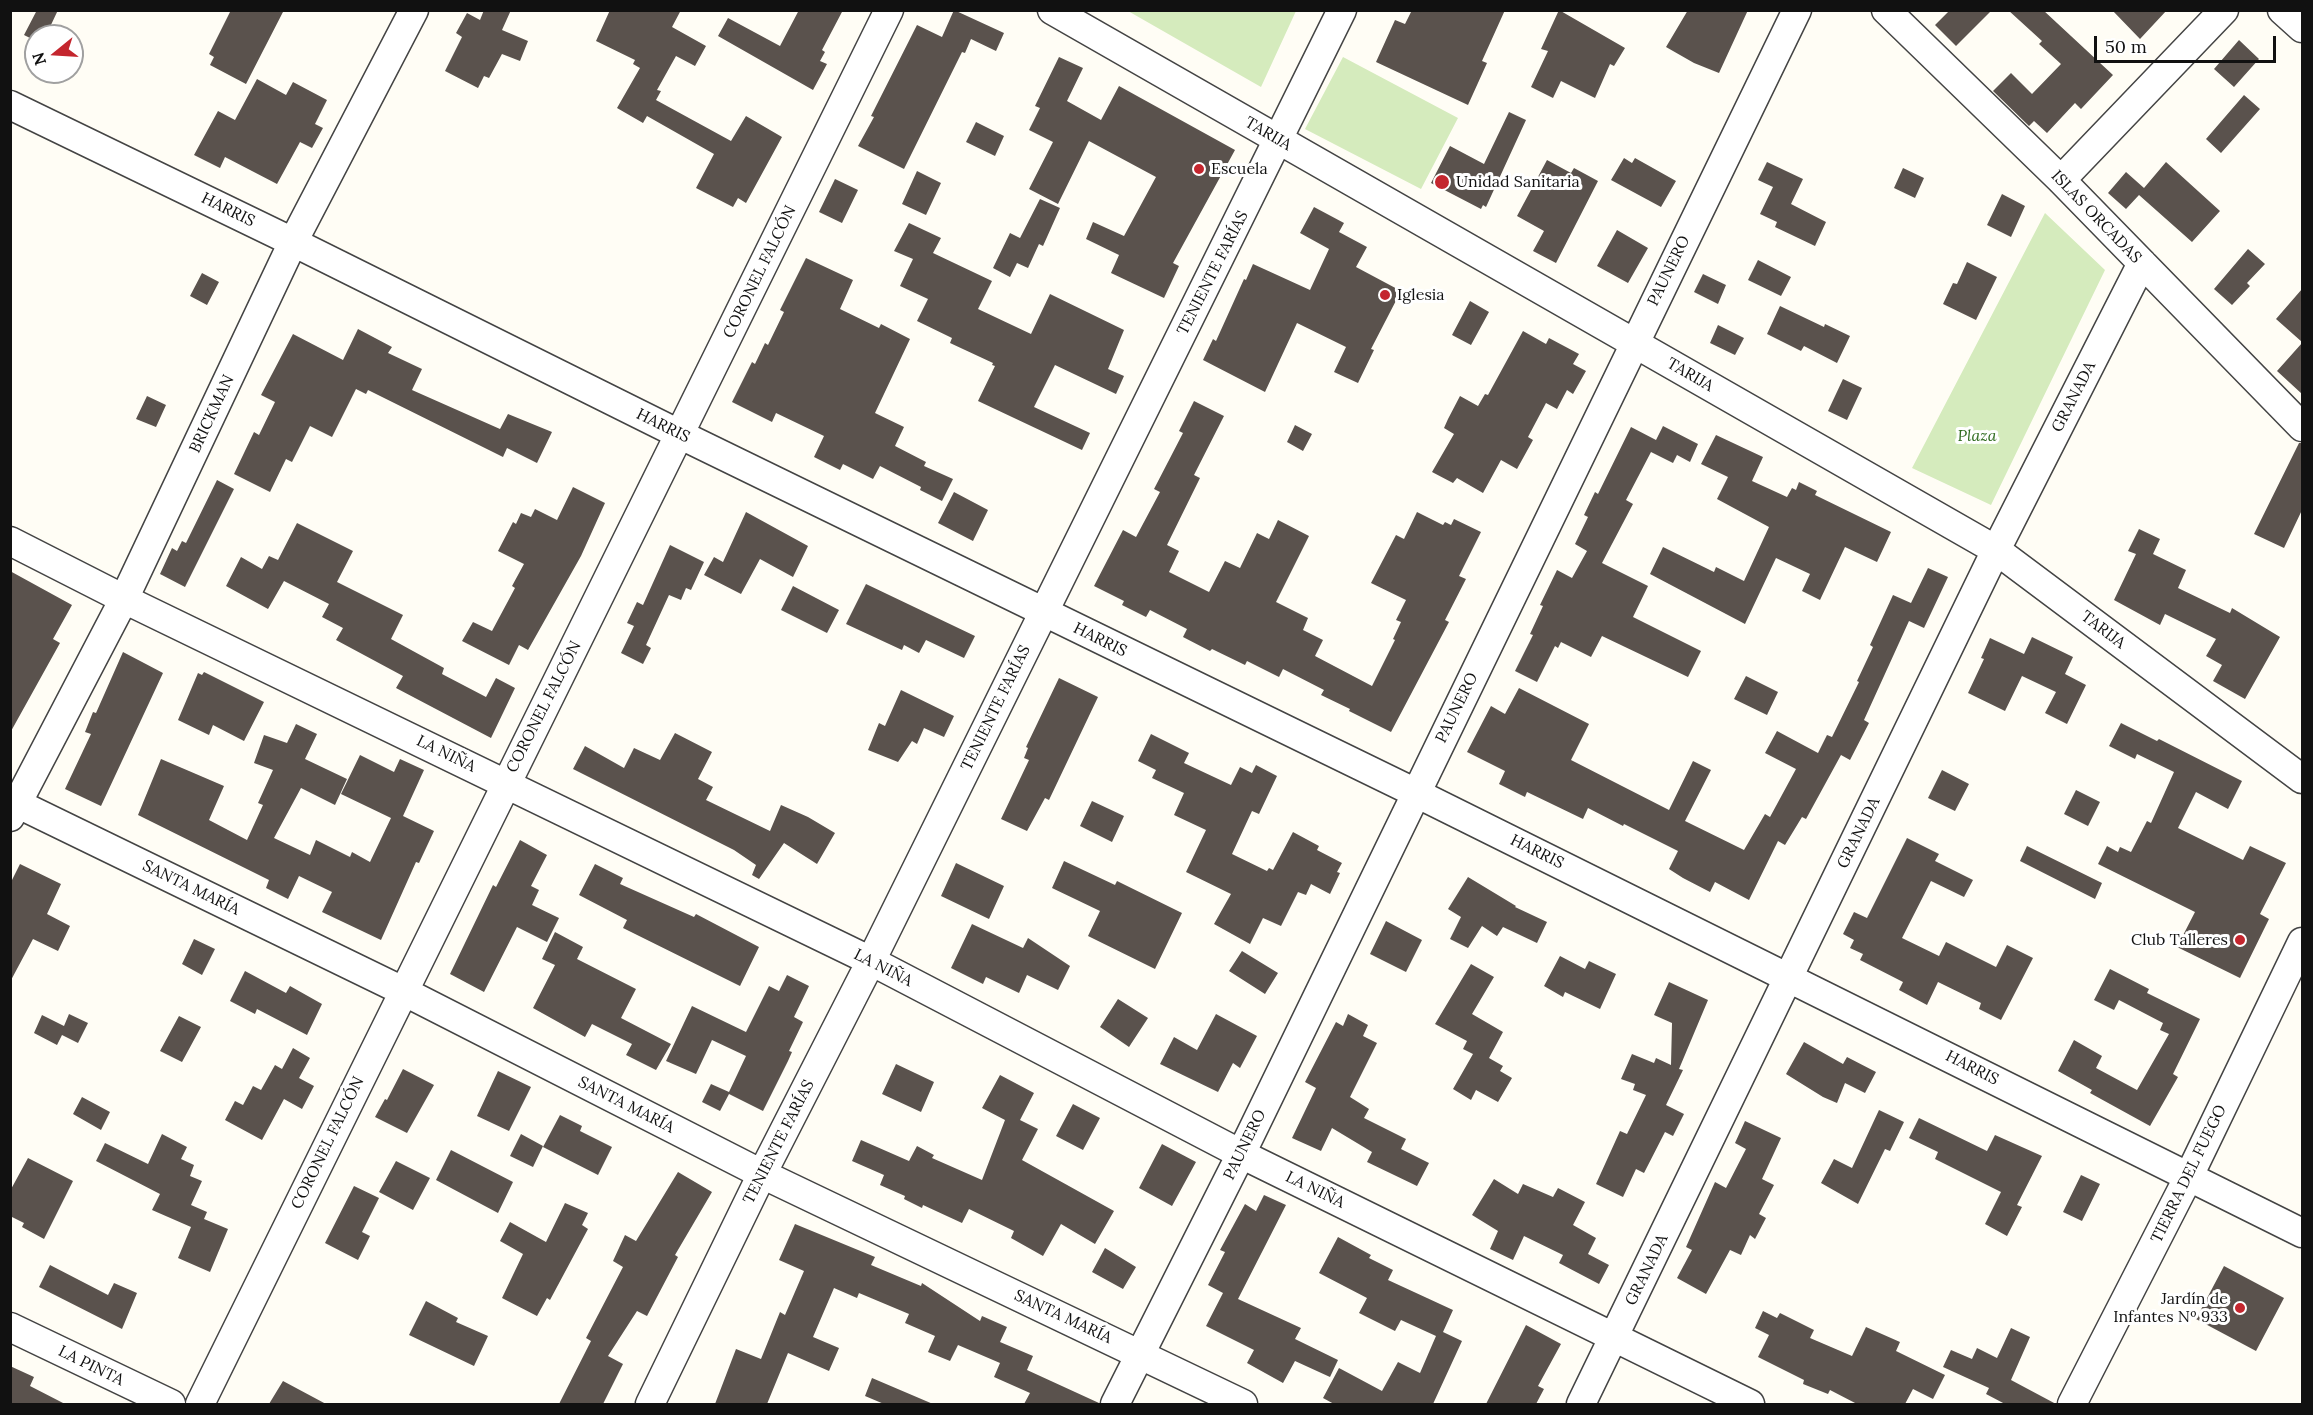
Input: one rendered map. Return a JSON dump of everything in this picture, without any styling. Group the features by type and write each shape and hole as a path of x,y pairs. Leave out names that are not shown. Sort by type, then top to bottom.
{"street":[{"name":"BRICKMAN","path":"13,807 124,599 293,242 414,10"},
{"name":"CORONEL FALCÓN","path":"200,1404 506,782 681,435 889,10"},
{"name":"TARIJA","path":"1052,10 1996,550 2302,779"},
{"name":"TENIENTE FARÍAS","path":"650,1404 762,1174 871,961 1342,10"},
{"name":"PAUNERO","path":"1115,1404 1241,1154 1797,10"},
{"name":"ISLAS ORCADAS","path":"1886,10 2061,180 2302,428"},
{"path":"2061,180 2224,10"},
{"path":"2282,10 2302,28"},
{"name":"HARRIS","path":"10,105 1790,977 2302,1233"},
{"name":"GRANADA","path":"1581,1404 1996,550 2142,263"},
{"name":"LA NIÑA","path":"10,541 124,599 506,782 871,961 1241,1154 1750,1404"},
{"name":"SANTA MARÍA","path":"13,807 403,991 762,1174 1243,1404"},
{"name":"TIERRA DEL FUEGO","path":"2072,1404 2189,1176 2302,942"},
{"name":"LA PINTA","path":"10,1327 171,1404"}],"green space":[{"path":"1128,11 1296,11 1261,87"},
{"path":"1343,57 1458,118 1421,189 1305,129"},
{"name":"Plaza","path":"2045,213 2105,270 1991,505 1912,468"}],"building":[{"path":"37,10 58,10 51,24 30,24"},
{"path":"231,10 284,10 246,84 210,65 214,57 209,54"},
{"path":"484,10 511,10 502,30 528,41 520,61 502,54 489,78 484,76 478,88 445,71 462,37 456,33 467,13 480,20"},
{"path":"610,10 681,10 672,27 706,46 695,66 676,56 657,90 661,91 656,100 731,141 746,116 782,137 746,203 738,198 733,207 696,188 714,154 647,116 643,123 617,108 640,68 633,64 635,60 596,41"},
{"path":"799,10 843,10 822,50 825,52 820,61 827,64 813,90 718,36 728,18 780,46"},
{"path":"954,10 1004,33 996,51 971,39 965,53 962,52 904,169 858,146 917,25 942,37"},
{"path":"1412,10 1505,10 1482,61 1487,63 1468,105 1376,62 1395,20 1405,24"},
{"path":"1559,10 1625,48 1614,66 1610,64 1595,98 1561,81 1553,98 1531,87 1548,51 1541,49"},
{"path":"1688,10 1748,10 1719,73 1694,63 1666,47"},
{"path":"1950,10 1992,10 1956,46 1935,25"},
{"path":"2008,10 2043,10 2113,75 2081,109 2075,103 2047,133 2034,121 2029,126 1993,91 2011,73 2032,94 2061,64 2039,44 2042,41"},
{"path":"2112,10 2167,10 2140,39"},
{"path":"2239,40 2259,59 2234,87 2214,69"},
{"path":"1059,57 1083,68 1067,101 1101,120 1119,86 1235,150 1173,263 1179,266 1164,298 1111,273 1119,255 1086,239 1093,222 1124,236 1156,177 1089,141 1058,204 1029,189 1053,142 1029,130 1040,108 1035,106"},
{"path":"257,79 286,95 293,82 327,100 315,124 323,128 312,148 300,142 277,184 225,157 220,168 194,155 218,111 235,120"},
{"path":"2244,95 2260,109 2221,153 2206,139"},
{"path":"1509,112 1526,120 1486,207 1483,205 1481,209 1431,183 1450,146 1484,164"},
{"path":"976,122 1004,136 995,156 966,142"},
{"path":"1624,158 1632,163 1635,158 1676,181 1661,207 1611,180"},
{"path":"1547,160 1571,173 1574,168 1598,181 1556,263 1533,251 1544,231 1517,216"},
{"path":"1767,162 1803,179 1791,204 1826,222 1815,246 1775,227 1777,222 1760,214 1773,187 1758,180"},
{"path":"2166,162 2220,211 2192,242 2139,195 2126,209 2108,193 2126,172 2144,188"},
{"path":"1903,168 1924,178 1915,198 1894,188"},
{"path":"917,171 941,183 926,215 902,204"},
{"path":"835,179 858,190 842,223 819,212"},
{"path":"2002,194 2025,206 2011,237 1987,225"},
{"path":"1040,199 1060,208 1043,246 1039,244 1028,268 1017,263 1010,277 993,268 1010,233 1020,238"},
{"path":"1314,207 1344,223 1339,232 1367,247 1356,267 1401,291 1371,349 1374,350 1358,383 1334,372 1346,347 1297,323 1265,392 1203,360 1213,339 1216,341 1253,264 1310,290 1329,249 1300,233"},
{"path":"909,223 941,238 933,253 992,281 978,309 1031,334 1050,294 1124,330 1108,369 1124,376 1116,394 1055,365 1034,407 1090,433 1082,450 978,401 995,366 992,365 993,363 950,343 952,338 917,321 928,299 900,286 913,259 894,251"},
{"path":"1617,230 1648,248 1628,283 1597,266"},
{"path":"2248,249 2265,264 2247,283 2250,286 2232,305 2214,289"},
{"path":"806,258 853,280 840,309 879,328 881,324 910,339 875,413 904,427 895,446 926,462 924,466 953,479 942,501 920,490 921,487 880,466 873,479 843,464 840,470 814,457 824,436 776,413 772,422 732,402 752,362 755,364 765,343 768,345 784,312 780,310"},
{"path":"1758,260 1791,277 1781,296 1748,280"},
{"path":"1967,262 1997,277 1976,320 1943,304 1953,283 1957,284"},
{"path":"202,273 219,282 207,305 190,296"},
{"path":"1703,274 1726,285 1718,304 1694,292"},
{"path":"2302,289 2302,342 2276,319"},
{"path":"1470,301 1489,312 1471,345 1452,335"},
{"path":"1780,306 1824,327 1825,324 1850,336 1837,363 1804,346 1801,351 1767,334"},
{"path":"1718,325 1744,338 1735,355 1710,343"},
{"path":"358,329 392,347 388,353 422,369 412,390 500,429 508,414 552,432 537,463 507,448 503,457 368,390 366,394 356,389 332,437 310,426 292,462 286,459 270,492 234,474 254,432 259,435 275,402 261,395 293,334 343,360"},
{"path":"1523,331 1546,344 1549,338 1579,354 1573,364 1586,371 1573,394 1567,390 1557,409 1546,403 1528,437 1533,440 1517,469 1501,460 1483,493 1457,478 1453,483 1432,472 1454,434 1444,428 1460,396 1478,406 1485,394 1488,395"},
{"path":"2302,343 2302,394 2277,371"},
{"path":"1843,379 1862,388 1847,420 1828,411"},
{"path":"147,396 166,405 156,427 136,419"},
{"path":"1194,401 1224,416 1194,475 1200,478 1167,545 1179,551 1169,572 1209,592 1225,561 1240,568 1257,533 1269,539 1278,520 1309,536 1276,602 1308,618 1303,630 1323,640 1315,656 1372,686 1395,640 1393,639 1401,622 1396,620 1406,600 1371,583 1396,535 1404,539 1417,512 1443,525 1445,522 1451,525 1454,519 1481,532 1459,576 1466,579 1445,620 1449,622 1391,732 1321,695 1324,690 1283,669 1279,677 1247,661 1245,665 1212,649 1210,651 1183,637 1187,629 1150,610 1146,617 1122,605 1124,601 1094,586 1123,530 1136,537 1160,492 1154,489 1183,433 1179,431"},
{"path":"1295,425 1312,434 1303,451 1287,442"},
{"path":"1663,426 1698,444 1690,462 1677,455 1673,463 1651,452 1626,500 1633,504 1602,563 1648,586 1633,617 1701,651 1688,677 1602,636 1591,657 1561,642 1558,648 1555,646 1537,682 1515,671 1533,635 1530,634 1543,606 1540,605 1557,570 1572,578 1587,551 1575,544 1588,517 1584,515 1595,492 1598,494 1631,427 1656,440"},
{"path":"1716,435 1763,457 1752,481 1787,497 1792,488 1796,490 1799,482 1817,491 1815,495 1891,532 1877,562 1845,547 1820,600 1802,591 1810,574 1776,558 1745,624 1650,574 1663,547 1714,572 1716,567 1744,581 1769,527 1717,499 1728,477 1701,464"},
{"path":"2299,443 2302,443 2302,510 2284,548 2254,534"},
{"path":"217,480 234,489 185,587 160,574 172,548 177,551 182,541 186,543"},
{"path":"573,487 605,503 581,556 528,650 519,645 509,665 462,641 473,622 492,631 515,588 512,586 524,564 498,551 513,522 516,524 521,513 531,517 535,509 557,520"},
{"path":"954,492 988,510 973,541 938,523"},
{"path":"746,512 808,546 793,577 760,559 741,594 704,575 714,557 723,562"},
{"path":"297,523 353,551 337,582 403,615 391,639 444,668 442,674 486,697 496,678 515,688 491,738 396,688 403,676 336,640 343,628 322,617 329,604 284,581 268,609 226,586 241,557 262,569 269,556 278,560"},
{"path":"2139,529 2160,539 2153,554 2186,570 2178,588 2230,613 2232,608 2280,637 2245,699 2213,681 2222,665 2206,656 2216,639 2165,614 2160,625 2114,600 2136,554 2128,551"},
{"path":"670,545 704,562 691,590 686,588 681,600 669,595 646,645 651,648 643,664 621,653 634,626 627,623 637,602 643,605"},
{"path":"1928,568 1948,577 1924,628 1909,621 1864,720 1869,723 1850,760 1841,755 1806,819 1802,817 1785,845 1778,841 1749,900 1715,882 1710,892 1683,878 1669,869 1678,851 1624,824 1623,826 1588,808 1583,819 1527,792 1525,797 1499,784 1505,771 1467,752 1491,706 1505,714 1519,688 1589,724 1571,760 1669,810 1693,761 1711,770 1685,821 1744,850 1765,814 1770,817 1796,769 1765,753 1777,731 1818,753 1827,735 1832,737 1859,682 1857,681 1873,647 1870,645 1893,595 1911,603"},
{"path":"10,571 72,605 53,639 60,643 10,733"},
{"path":"866,584 975,636 964,658 926,640 919,653 904,645 902,650 846,624"},
{"path":"793,586 839,610 827,633 781,610"},
{"path":"2032,637 2073,657 2065,674 2086,685 2067,724 2045,713 2056,692 2022,676 2005,711 1968,693 1984,659 1981,658 1990,638 2024,654"},
{"path":"123,652 163,673 101,806 65,789 91,734 85,732 93,712 96,713"},
{"path":"204,672 264,702 244,741 213,725 209,735 178,720 198,673 202,675"},
{"path":"1746,676 1778,692 1767,715 1734,699"},
{"path":"1059,678 1098,697 1049,800 1045,798 1027,831 1001,819 1029,760 1024,758 1028,748 1026,747"},
{"path":"901,690 954,716 944,737 924,728 917,744 912,741 898,762 868,750 879,723 885,726"},
{"path":"2121,723 2157,741 2159,739 2242,781 2228,809 2196,792 2178,828 2243,860 2250,846 2286,863 2260,914 2269,919 2240,978 2177,947 2195,912 2098,864 2107,846 2118,852 2120,847 2131,852 2147,821 2151,823 2174,772 2137,754 2135,759 2109,746"},
{"path":"296,724 317,734 305,759 347,779 335,805 301,788 274,838 310,855 316,840 350,857 352,852 370,862 391,818 341,794 360,755 394,772 400,759 424,770 403,816 434,831 419,863 416,862 381,940 322,912 332,892 299,876 288,899 266,888 269,880 138,815 161,759 224,786 209,820 247,840 263,805 258,803 273,770 254,763 264,735 287,743"},
{"path":"675,733 712,752 698,779 713,787 706,800 770,831 781,805 835,833 817,864 784,843 759,879 752,875 756,865 734,850 573,769 585,746 624,768 634,748 660,760"},
{"path":"1151,734 1189,753 1184,763 1231,785 1240,767 1252,773 1256,765 1277,776 1259,814 1252,811 1232,854 1267,871 1269,868 1273,870 1293,832 1319,846 1317,850 1342,863 1330,894 1311,884 1306,895 1298,892 1281,926 1263,918 1250,944 1214,924 1231,894 1186,872 1206,830 1174,815 1184,793 1152,778 1156,770 1138,761"},
{"path":"1942,770 1969,784 1955,811 1928,798"},
{"path":"2076,790 2100,802 2088,826 2064,814"},
{"path":"1092,801 1124,816 1112,842 1080,826"},
{"path":"1907,838 1939,854 1935,861 1973,880 1964,897 1931,881 1902,938 1939,956 1946,942 1996,967 2007,945 2033,958 2001,1020 1979,1009 1981,1003 1938,982 1927,1005 1899,990 1903,982 1860,960 1863,954 1850,948 1854,940 1843,934 1854,912 1867,918"},
{"path":"520,840 547,855 531,886 539,890 532,905 559,918 547,942 517,927 484,992 450,974 493,885 496,887"},
{"path":"2027,846 2102,883 2095,899 2020,861"},
{"path":"1064,861 1115,885 1117,881 1182,913 1155,969 1088,936 1100,911 1052,888"},
{"path":"956,863 1004,886 989,919 941,896"},
{"path":"20,864 61,884 47,914 70,926 58,951 33,939 10,982 10,884"},
{"path":"595,864 623,878 620,884 694,917 696,914 759,947 740,986 623,928 627,920 579,895"},
{"path":"1468,877 1515,907 1547,922 1537,943 1503,927 1497,936 1482,926 1468,948 1450,939 1461,917 1448,909"},
{"path":"1386,921 1422,940 1406,972 1370,954"},
{"path":"972,924 1023,948 1028,938 1070,966 1058,990 1027,975 1019,993 986,977 983,984 951,968"},
{"path":"555,932 583,947 577,959 636,989 621,1018 671,1044 656,1070 626,1055 632,1044 592,1024 585,1037 533,1008 555,965 542,959"},
{"path":"194,939 215,949 202,975 182,964"},
{"path":"1242,951 1278,973 1265,994 1229,971"},
{"path":"1560,956 1585,969 1589,961 1616,974 1600,1009 1565,992 1563,997 1544,986"},
{"path":"1471,964 1494,977 1472,1014 1503,1032 1489,1058 1503,1066 1500,1071 1512,1078 1498,1102 1476,1090 1471,1100 1453,1089 1473,1054 1463,1049 1467,1041 1435,1024"},
{"path":"2110,969 2149,989 2147,993 2200,1019 2173,1074 2178,1077 2150,1126 2090,1093 2092,1090 2058,1071 2074,1040 2102,1056 2096,1068 2137,1090 2169,1034 2160,1030 2163,1023 2119,1000 2114,1010 2094,1000"},
{"path":"245,971 286,993 290,986 322,1004 307,1035 257,1009 255,1014 230,1001"},
{"path":"787,975 809,986 794,1017 803,1022 789,1051 792,1052 788,1061 763,1111 729,1094 720,1111 702,1102 711,1084 729,1092 746,1056 712,1040 696,1074 666,1061 692,1006 746,1032 769,986 779,991"},
{"path":"1669,982 1708,1000 1679,1069 1683,1070 1666,1105 1684,1114 1673,1136 1665,1132 1644,1173 1636,1169 1623,1197 1596,1184 1620,1131 1627,1134 1646,1095 1633,1090 1635,1084 1621,1079 1632,1054 1654,1063 1656,1058 1671,1065 1672,1023 1654,1015"},
{"path":"1118,999 1148,1018 1129,1047 1100,1027"},
{"path":"69,1014 88,1023 78,1043 62,1035 57,1045 34,1033 42,1015 64,1026"},
{"path":"1216,1014 1257,1036 1240,1068 1233,1063 1218,1092 1160,1064 1174,1037 1197,1050"},
{"path":"1348,1014 1368,1025 1363,1036 1377,1043 1350,1097 1369,1109 1364,1118 1406,1139 1401,1149 1429,1163 1417,1186 1367,1162 1372,1152 1332,1128 1321,1151 1292,1138 1316,1088 1305,1082 1336,1022 1343,1026"},
{"path":"179,1016 201,1027 182,1062 160,1051"},
{"path":"1804,1042 1843,1064 1847,1057 1876,1072 1865,1093 1845,1083 1837,1103 1786,1074"},
{"path":"293,1048 310,1058 299,1078 314,1086 302,1109 284,1099 262,1140 225,1120 235,1101 243,1105 253,1086 261,1090 275,1065 282,1069"},
{"path":"896,1064 934,1082 921,1112 882,1094"},
{"path":"403,1069 434,1085 407,1133 375,1117"},
{"path":"498,1071 531,1087 509,1131 477,1116"},
{"path":"1000,1075 1034,1093 1020,1120 1038,1129 1022,1160 1114,1211 1095,1244 1061,1224 1043,1256 1011,1238 1014,1231 969,1209 962,1223 923,1205 922,1208 904,1199 905,1196 880,1185 884,1175 852,1161 861,1140 909,1161 917,1146 934,1155 932,1158 982,1180 1005,1120 982,1108"},
{"path":"82,1097 110,1112 101,1130 73,1114"},
{"path":"1073,1104 1100,1118 1083,1150 1056,1136"},
{"path":"1879,1110 1904,1122 1890,1151 1885,1149 1858,1204 1821,1183 1834,1159 1852,1168"},
{"path":"560,1115 582,1126 580,1131 612,1147 598,1175 543,1147"},
{"path":"1919,1118 1987,1151 1995,1135 2042,1156 2017,1205 2022,1207 2007,1236 1985,1224 2001,1192 1935,1159 1938,1152 1909,1138"},
{"path":"1745,1121 1781,1138 1762,1179 1774,1185 1759,1214 1766,1218 1755,1239 1750,1235 1741,1255 1730,1250 1706,1294 1677,1278 1692,1250 1686,1247 1715,1182 1726,1188 1746,1149 1735,1143"},
{"path":"162,1134 187,1147 181,1159 194,1165 190,1176 202,1181 191,1205 207,1212 204,1219 228,1229 210,1272 178,1258 191,1227 152,1210 160,1194 96,1161 105,1143 148,1164"},
{"path":"521,1134 543,1146 533,1167 510,1156"},
{"path":"1162,1144 1196,1162 1172,1206 1139,1188"},
{"path":"451,1150 513,1182 498,1213 436,1180"},
{"path":"28,1158 73,1181 44,1239 22,1227 24,1223 10,1216 10,1191"},
{"path":"396,1161 430,1178 413,1210 379,1192"},
{"path":"678,1172 712,1192 675,1255 678,1257 647,1316 637,1311 608,1356 623,1364 603,1404 559,1404 591,1341 586,1338 623,1267 613,1261 625,1235 636,1241"},
{"path":"2081,1175 2100,1184 2082,1221 2063,1212"},
{"path":"1494,1179 1518,1194 1523,1184 1553,1197 1558,1188 1585,1202 1573,1225 1596,1238 1588,1254 1609,1265 1599,1284 1559,1263 1563,1255 1524,1236 1513,1260 1490,1249 1498,1231 1472,1215"},
{"path":"354,1186 379,1198 362,1232 370,1236 358,1260 325,1243"},
{"path":"1264,1195 1286,1205 1238,1299 1301,1328 1295,1339 1338,1360 1330,1377 1295,1361 1283,1383 1247,1363 1254,1350 1206,1326 1223,1293 1208,1285 1225,1252 1220,1250 1245,1204 1256,1211"},
{"path":"565,1203 588,1213 582,1225 588,1229 550,1300 547,1298 537,1316 502,1298 523,1254 500,1241 510,1222 546,1242"},
{"path":"795,1224 875,1257 871,1265 921,1286 922,1283 980,1321 982,1316 1007,1327 1000,1342 1033,1356 1027,1370 1099,1404 1024,1404 1030,1393 994,1377 1000,1363 958,1345 950,1361 928,1352 935,1336 905,1323 909,1314 859,1293 857,1298 834,1288 813,1337 839,1348 829,1371 788,1353 767,1404 715,1404 736,1349 761,1359 780,1312 785,1315 804,1271 779,1260"},
{"path":"1338,1237 1371,1255 1369,1258 1393,1270 1388,1280 1453,1310 1443,1332 1462,1341 1433,1404 1334,1404 1323,1398 1339,1368 1382,1391 1398,1362 1420,1373 1436,1336 1401,1320 1395,1331 1359,1313 1367,1298 1319,1273"},
{"path":"1105,1248 1136,1267 1123,1289 1092,1272"},
{"path":"50,1265 108,1295 114,1283 137,1293 122,1329 39,1287"},
{"name":"Jardín de Infantes Nº 933","path":"2224,1266 2284,1298 2256,1351 2196,1319"},
{"path":"426,1301 458,1318 456,1322 488,1336 474,1366 409,1335"},
{"path":"1763,1311 1777,1318 1780,1313 1814,1330 1810,1338 1852,1356 1866,1327 1900,1342 1896,1351 1945,1375 1933,1399 1913,1389 1905,1404 1857,1404 1830,1390 1828,1394 1803,1384 1804,1380 1758,1357 1769,1335 1755,1328"},
{"path":"1526,1325 1561,1344 1538,1386 1544,1389 1536,1404 1486,1404"},
{"path":"2011,1328 2030,1337 2011,1380 2056,1404 2005,1404 1986,1394 1989,1388 1943,1367 1951,1350 1972,1359 1977,1348 1997,1358"},
{"path":"10,1366 34,1377 30,1386 65,1404 10,1404"},
{"path":"872,1378 933,1404 884,1404 865,1396"},
{"path":"283,1381 326,1404 269,1404"}],"place":[{"name":"Escuela","path":"1199,169"},
{"name":"Unidad Sanitaria","path":"1442,182"},
{"name":"Iglesia","path":"1385,295"},
{"name":"Club Talleres","path":"2240,940"},
{"name":"Jardín de Infantes Nº 933","path":"2240,1308"}]}
